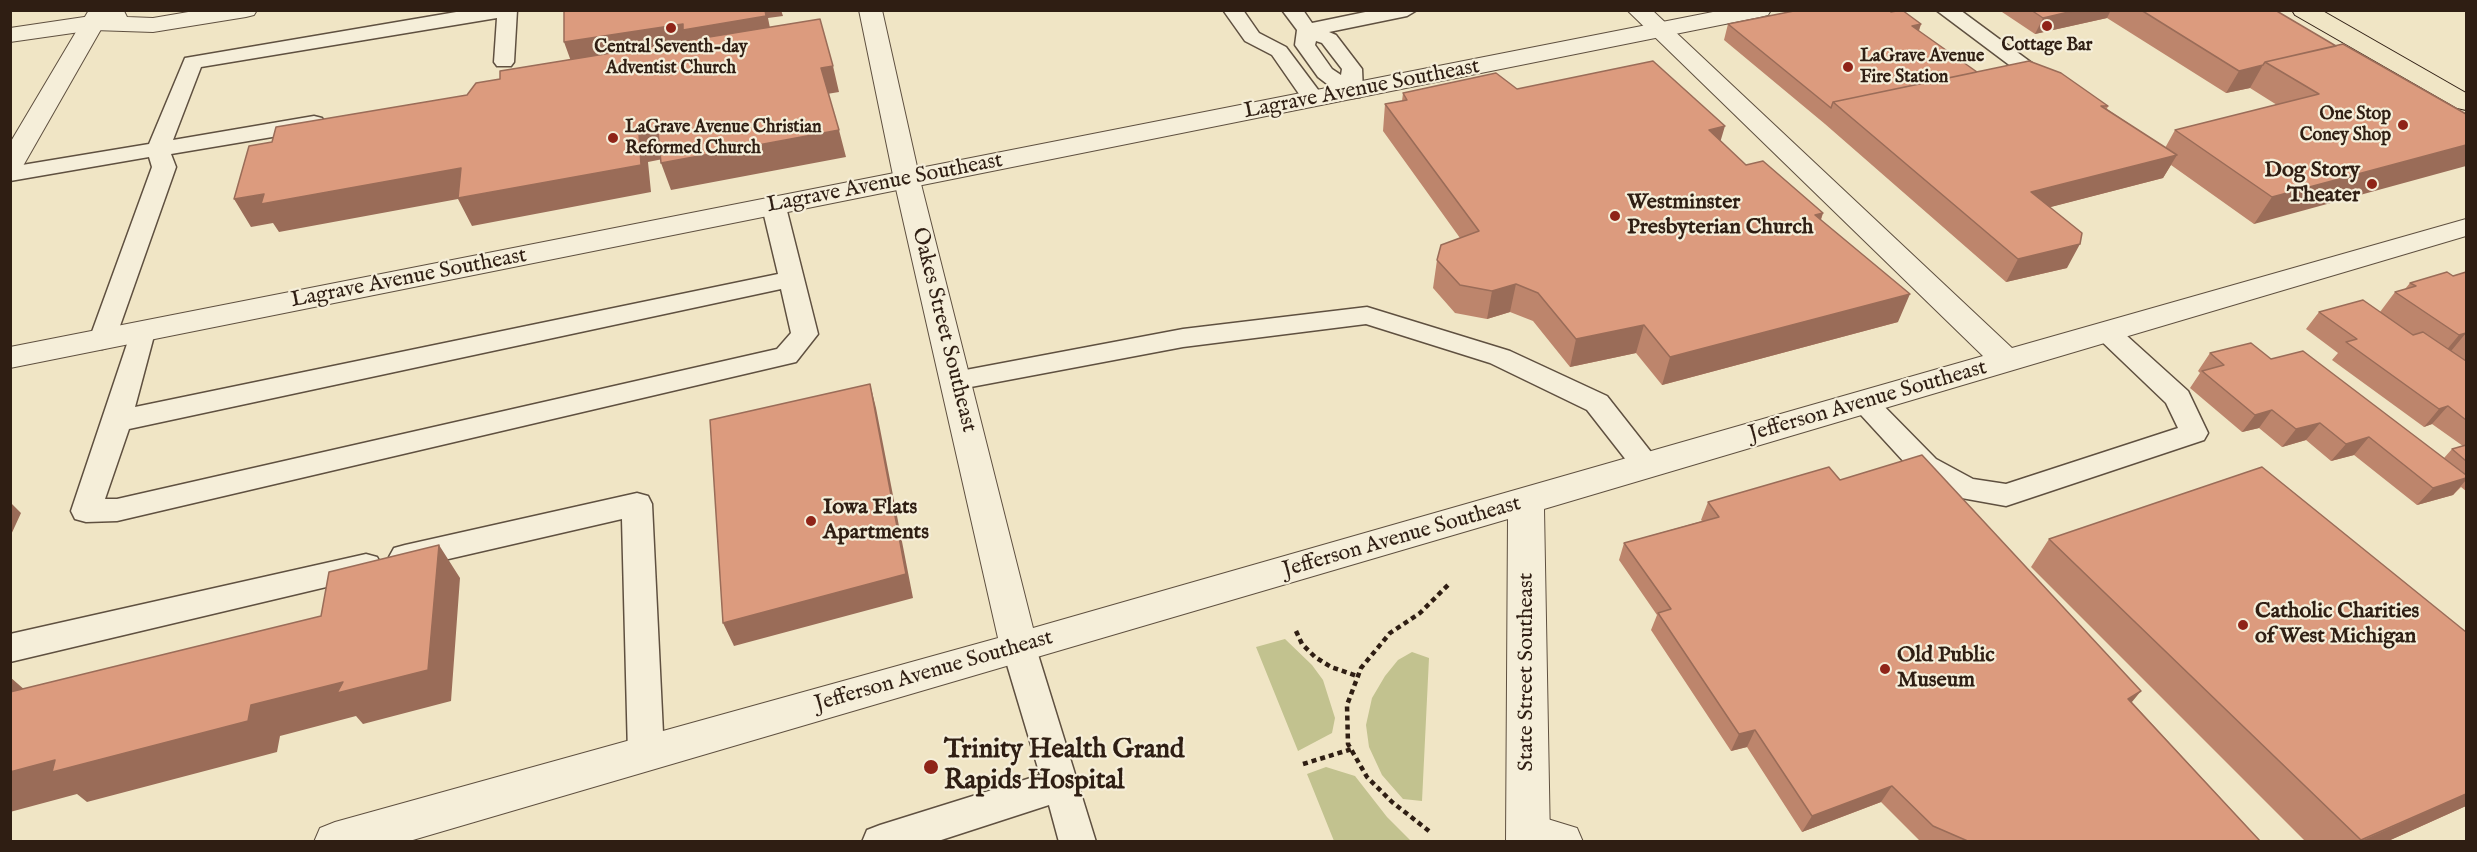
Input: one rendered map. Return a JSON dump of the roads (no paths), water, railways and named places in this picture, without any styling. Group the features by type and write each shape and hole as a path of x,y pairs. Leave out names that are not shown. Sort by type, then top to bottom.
{"main road":[{"path":"2303,10 2466,103"}],"street":[{"path":"10,35 132,10"},
{"path":"98,17 153,25 246,10"},
{"name":"Oakes Street Southeast","path":"870,10 907,180 1020,648"},
{"path":"1638,10 2007,361"},
{"name":"Lagrave Avenue Southeast","path":"10,358 1760,10"},
{"path":"10,166 98,17"},
{"name":"Jefferson Avenue Southeast","path":"345,840 1526,502 2466,227"},
{"name":"State Street Southeast","path":"1526,502 1540,839"}],"lane":[{"path":"1233,10 1252,37 1279,51 1314,99"},
{"path":"1292,10 1307,30 1329,39 1352,69 1352,92"},
{"path":"1307,30 1407,10"},
{"path":"1946,10 2068,98"},
{"path":"102,340 164,167 159,150 192,62 507,11 504,62"},
{"path":"10,174 330,121"},
{"path":"142,332 117,421 86,511 117,510 786,356 805,334 774,207"},
{"path":"117,421 790,279"},
{"path":"955,381 1183,338 1367,315 1500,357 1597,403 1647,466"},
{"path":"1864,403 1926,467 1967,489 2006,495 2173,442 2194,433 2178,398 2107,332"},
{"path":"10,648 637,504 646,753"},
{"path":"1020,648 1078,842"},
{"path":"879,842 1061,785"}],"place":[{"name":"Cottage Bar","path":"2047,26"},
{"name":"Central Seventh-day Adventist Church","path":"671,28"},
{"name":"LaGrave Avenue Fire Station","path":"1848,67"},
{"name":"One Stop Coney Shop","path":"2403,125"},
{"name":"LaGrave Avenue Christian Reformed Church","path":"613,138"},
{"name":"Dog Story Theater","path":"2372,184"},
{"name":"Westminster Presbyterian Church","path":"1615,216"},
{"name":"Iowa Flats Apartments","path":"811,521"},
{"name":"Catholic Charities of West Michigan","path":"2243,625"},
{"name":"Old Public Museum","path":"1885,669"},
{"name":"Trinity Health Grand Rapids Hospital","path":"931,767"}]}
